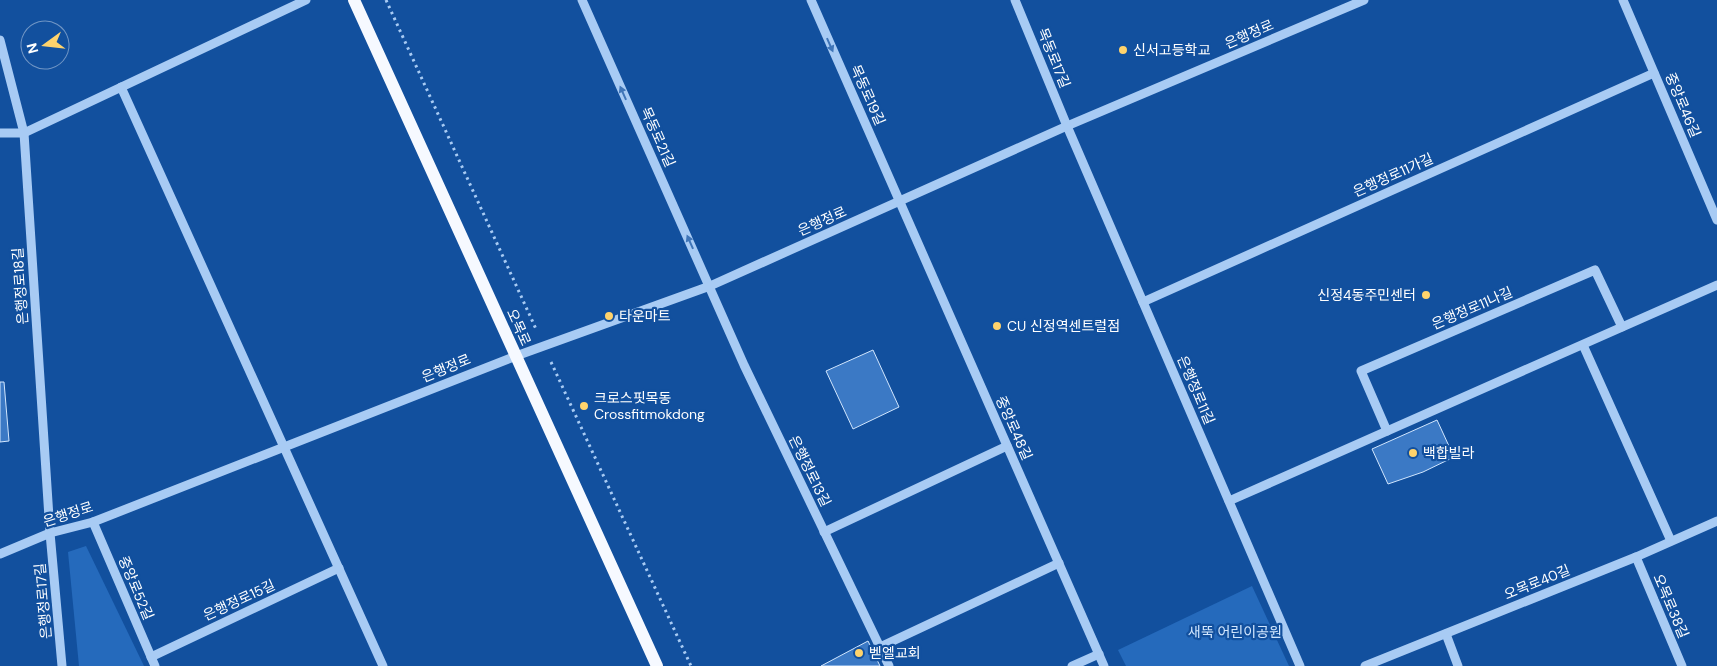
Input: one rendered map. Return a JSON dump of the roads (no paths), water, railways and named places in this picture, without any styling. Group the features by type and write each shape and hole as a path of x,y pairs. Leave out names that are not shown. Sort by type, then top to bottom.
{"main road":[{"name":"오목로","path":"354,0 657,666"}],"street":[{"path":"0,133 24,133 306,0"},
{"name":"목동로21길","path":"582,0 710,286"},
{"name":"목동로19길","path":"811,0 900,202"},
{"name":"목동로17길","path":"1015,0 1067,126"},
{"name":"은행정로","path":"0,554 50,533 93,522 516,356 710,286 1067,126 1364,0"},
{"name":"중앙로46길","path":"1623,0 1717,220"},
{"name":"은행정로18길","path":"0,40 24,133 50,533"},
{"name":"은행정로11가길","path":"1143,302 1654,73"},
{"path":"121,87 383,666"},
{"name":"은행정로11길","path":"1067,126 1300,666"},
{"name":"중앙로48길","path":"900,202 1104,666"},
{"name":"은행정로11나길","path":"1387,432 1361,371 1595,270 1622,327"},
{"name":"은행정로13길","path":"710,286 744,365 889,666"},
{"path":"1229,502 1717,286"},
{"path":"1583,345 1671,541"},
{"path":"824,532 1007,446"},
{"name":"오목로40길","path":"1365,666 1636,557 1717,521"},
{"name":"중앙로52길","path":"93,522 153,662"},
{"name":"은행정로17길","path":"50,533 62,666"},
{"name":"오목로38길","path":"1636,557 1682,666"},
{"path":"880,647 1059,563"},
{"name":"은행정로15길","path":"153,662 339,568"},
{"path":"1446,634 1458,666"},
{"path":"1072,666 1098,654"}],"place":[{"name":"신서고등학교","path":"1123,50"},
{"name":"신정4동주민센터","path":"1426,295"},
{"name":"타운마트","path":"609,316"},
{"name":"CU 신정역센트럴점","path":"997,326"},
{"name":"크로스핏목동 Crossfitmokdong","path":"584,406"},
{"name":"백합빌라","path":"1413,453"},
{"name":"벧엘교회","path":"859,653"}],"park label":[{"name":"새뚝 어린이공원","path":"1235,632"}]}
